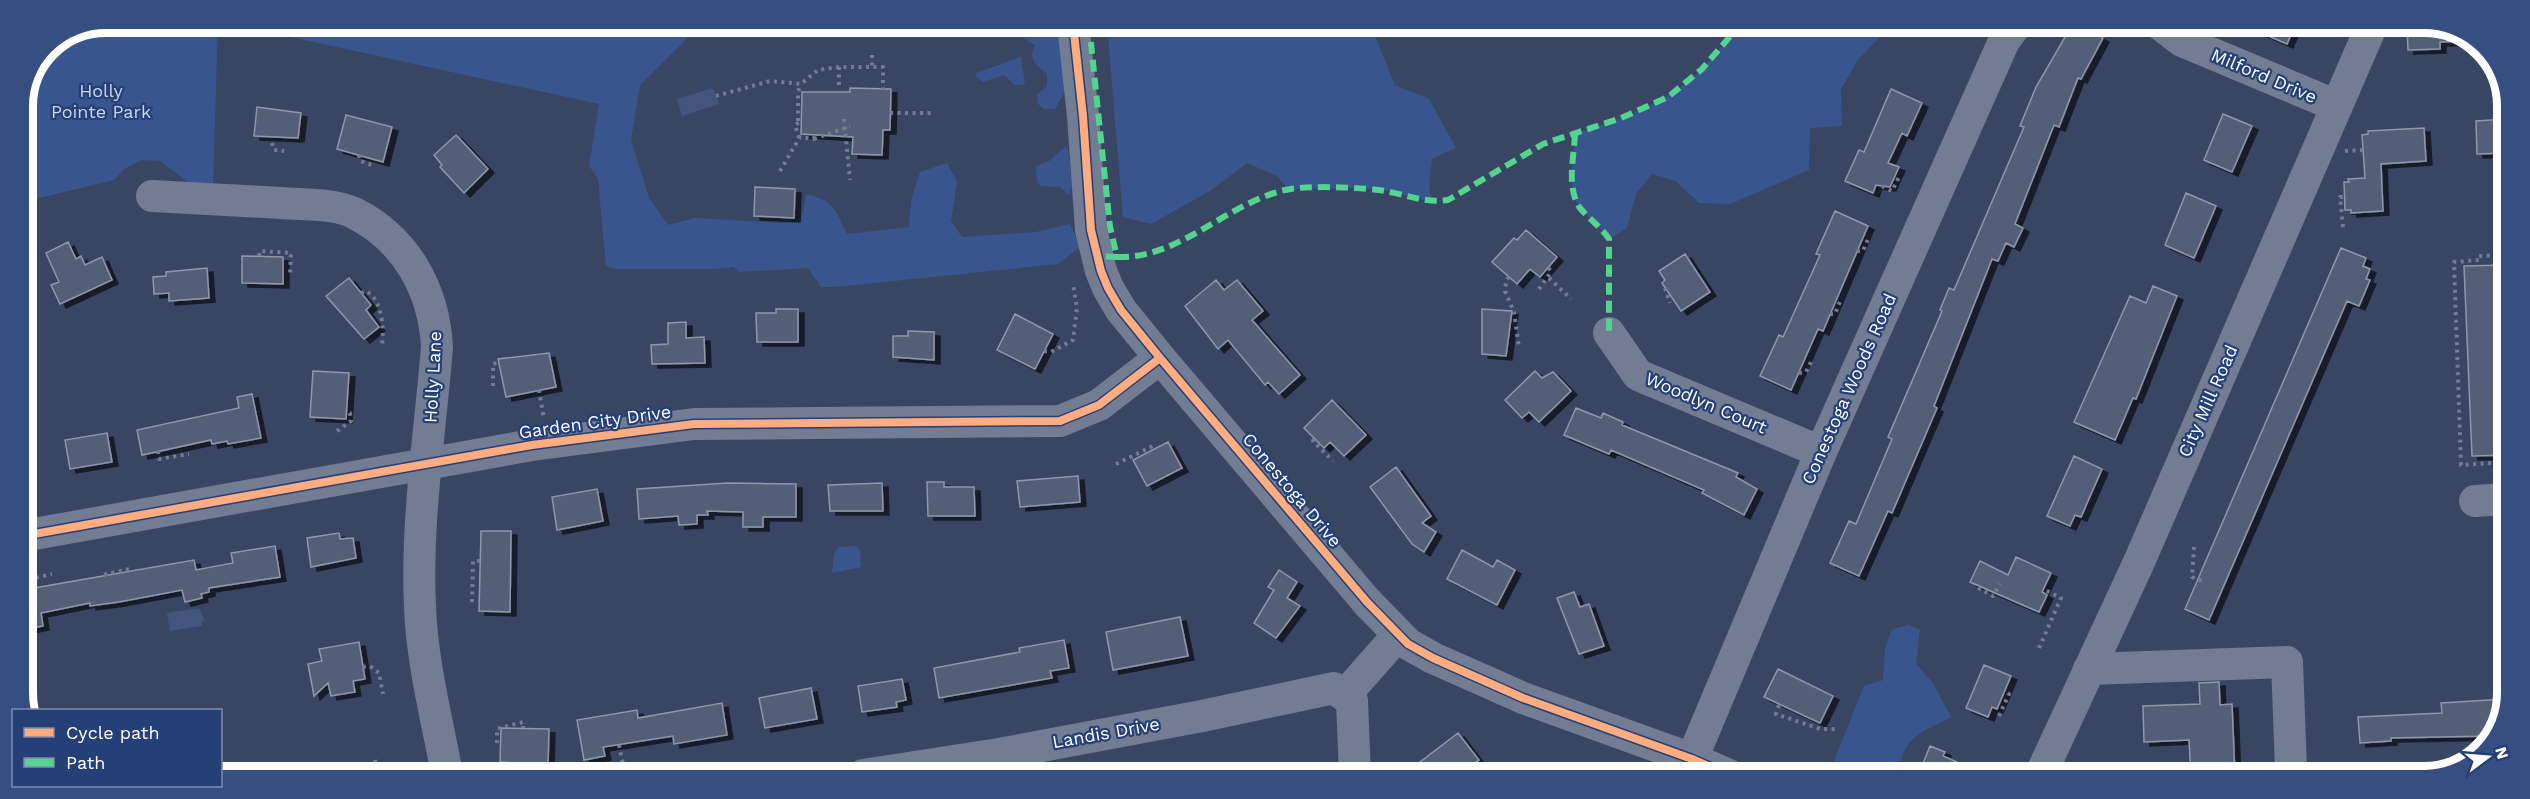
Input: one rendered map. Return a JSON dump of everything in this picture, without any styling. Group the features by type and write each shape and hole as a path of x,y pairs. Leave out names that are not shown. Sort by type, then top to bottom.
{"street":[{"name":"Conestoga Drive","path":"1074,33 1083,116 1091,230 1099,264 1108,288 1121,310 1160,358 1367,602 1398,635 1433,658 1523,698 1703,766"},
{"name":"Conestoga Woods Road","path":"1712,766 1821,452 2004,41 2010,33"},
{"name":"Milford Drive","path":"2172,33 2182,41 2337,106"},
{"name":"City Mill Road","path":"2045,766 2090,669 2369,33"},
{"name":"Holly Lane","path":"152,196 339,209 353,213 394,241 420,275 428,291 436,328 437,354 423,516 420,605 422,642 445,766"},
{"name":"Woodlyn Court","path":"1610,333 1638,375 1821,452"},
{"name":"Garden City Drive","path":"33,534 428,464 609,434 694,424 1060,421 1099,405 1160,358"},
{"path":"1355,766 1352,701 1346,694 1398,635"},
{"path":"2090,669 2287,662 2291,766"},
{"name":"Landis Drive","path":"930,766 1202,716 1334,688 1346,694"}],"path":[{"path":"872,55 872,67"},
{"path":"839,67 839,85"},
{"path":"780,171 799,138 795,125 800,121 798,92 801,84 818,70 839,67 883,67 883,89"},
{"path":"716,96 770,81 801,84"},
{"path":"890,113 935,113"},
{"path":"844,119 850,180"},
{"path":"799,138 815,137 850,126"},
{"path":"272,143 274,150 284,151"},
{"path":"359,155 360,161 372,165"},
{"path":"1882,186 1892,191 1899,177"},
{"path":"2343,227 2340,197 2344,197"},
{"path":"1857,251 1863,251 1869,239"},
{"path":"259,256 260,251 291,253 290,275"},
{"path":"2497,255 2479,256 2479,260 2454,262 2461,465 2497,463"},
{"path":"1539,289 1549,278 1551,272 1548,267"},
{"path":"1509,277 1505,291 1514,312 1514,326 1519,348"},
{"path":"1549,278 1571,300"},
{"path":"1044,351 1051,352 1073,340 1077,308 1073,284"},
{"path":"1665,288 1670,303"},
{"path":"361,293 366,291 371,294 382,319 384,330 382,346"},
{"path":"1830,314 1835,315 1841,299"},
{"path":"493,386 493,364 499,362"},
{"path":"1799,373 1806,372 1811,362"},
{"path":"539,390 545,421"},
{"path":"337,431 351,421 350,413 346,411"},
{"path":"1314,439 1313,441 1333,461"},
{"path":"1116,464 1153,446 1154,449"},
{"path":"158,451 159,459 189,454"},
{"path":"2194,547 2192,577 2204,582"},
{"path":"472,602 473,561 480,561"},
{"path":"106,576 106,573 130,569"},
{"path":"33,579 52,574"},
{"path":"1978,588 1993,596 2000,584"},
{"path":"2039,648 2061,598 2043,590"},
{"path":"363,667 370,666 378,673 383,694"},
{"path":"1999,716 2009,694 2004,692"},
{"path":"1779,705 1776,714 1792,721 1800,720 1820,729 1838,729"},
{"path":"497,743 497,729 523,722 523,728"},
{"path":"619,745 623,766"},
{"path":"375,760 376,766"}],"green space":[{"name":"Holly Pointe Park","path":"218,33 213,185 193,186 160,161 141,160 124,169 114,180 33,200 34,92 45,66 54,54 66,45 92,34"},
{"path":"272,33 693,33 640,85 631,140 649,198 668,225 695,218 780,223 801,221 806,194 828,203 837,213 847,234 909,227 911,201 920,172 947,163 957,182 951,221 962,237 1036,232 1070,224 1080,247 1058,264 835,287 821,287 808,268 738,272 734,267 616,269 606,266 598,179 589,166 599,104"},
{"path":"1023,33 1058,33 1066,89 1055,109 1044,109 1038,104 1037,95 1047,86 1047,74 1034,62 1032,54 1035,45 1023,38"},
{"path":"1108,33 1374,33 1395,85 1429,99 1456,148 1432,159 1429,186 1432,202 1389,191 1356,188 1288,189 1277,176 1247,163 1210,191 1151,224 1123,217"},
{"path":"1733,33 1883,33 1857,61 1841,89 1842,126 1810,128 1809,170 1730,204 1699,203 1676,181 1652,174 1636,194 1627,228 1609,239 1580,208 1573,191 1575,134 1642,109 1673,93 1711,59"},
{"path":"1021,57 1025,84 1015,85 1004,75 983,82 976,77 976,73"},
{"path":"1065,147 1068,150 1072,186 1069,195 1060,187 1041,186 1037,182 1036,166 1049,161"},
{"path":"856,546 860,551 861,567 832,573 834,554 839,547"},
{"path":"1909,625 1920,630 1916,664 1933,683 1951,717 1914,738 1904,752 1900,766 1832,766 1864,686 1883,680 1885,648 1892,629"}],"shaded area":[{"path":"713,88 719,104 682,116 677,99"},
{"path":"199,608 205,621 202,621 202,626 170,631 167,613"}],"building":[{"path":"2067,33 2093,33 2103,38 2081,79 2078,78 2059,127 2054,125 2015,224 2023,228 2014,247 2006,243 1998,261 1992,259 1934,406 1937,408 1892,513 1888,511 1859,576 1830,563 1849,521 1856,524 1892,439 1888,437 1942,311 1940,310 1949,288 1954,290 2024,127 2020,126 2036,87"},
{"path":"2262,33 2292,33 2287,44"},
{"path":"2407,33 2443,35 2457,41 2440,42 2440,49 2408,50"},
{"path":"850,88 891,89 890,130 883,130 882,155 852,154 853,137 801,134 802,92 850,92"},
{"path":"1891,89 1922,103 1907,136 1902,133 1888,163 1899,167 1890,187 1876,185 1873,193 1845,181 1859,150 1864,152"},
{"path":"257,107 301,113 298,138 254,136"},
{"path":"2223,114 2252,126 2232,172 2204,160"},
{"path":"346,115 392,127 383,162 337,149"},
{"path":"2497,120 2497,153 2477,154 2476,121"},
{"path":"2424,128 2426,161 2381,164 2383,211 2351,213 2351,210 2345,210 2344,182 2349,182 2348,179 2365,178 2362,135 2368,134 2368,131"},
{"path":"456,135 488,169 464,193 440,167 442,165 434,155"},
{"path":"755,187 795,189 794,218 754,216"},
{"path":"2186,193 2216,206 2194,258 2165,245"},
{"path":"1835,211 1868,226 1823,331 1818,329 1791,390 1760,376 1779,335 1783,337 1820,255 1816,254"},
{"path":"1526,230 1557,257 1540,277 1530,269 1517,284 1492,262 1514,238 1517,240"},
{"path":"68,242 76,259 81,256 85,265 102,257 112,280 60,304 51,285 59,282 46,253"},
{"path":"2341,248 2366,258 2363,266 2370,269 2366,279 2370,280 2359,306 2347,301 2209,620 2185,609"},
{"path":"1685,254 1710,292 1681,311 1662,283 1665,280 1659,271"},
{"path":"242,256 283,257 283,284 242,283"},
{"path":"2497,265 2497,455 2472,456 2464,266"},
{"path":"207,268 209,298 169,301 169,293 154,294 153,277 166,276 166,272"},
{"path":"349,278 371,305 366,310 379,327 364,339 326,296"},
{"path":"1216,280 1224,290 1237,280 1263,311 1252,320 1300,375 1279,394 1268,382 1265,385 1228,340 1218,349 1185,306"},
{"path":"2153,286 2177,296 2136,399 2133,398 2115,440 2074,422 2130,296 2146,303"},
{"path":"776,309 798,309 798,342 757,342 756,313 776,313"},
{"path":"1482,309 1512,311 1506,356 1482,354"},
{"path":"1015,314 1053,334 1035,369 997,350"},
{"path":"686,322 686,338 704,337 705,363 652,364 651,345 668,344 668,323"},
{"path":"908,331 934,332 934,360 893,357 893,336 908,336"},
{"path":"549,353 556,387 506,397 498,359"},
{"path":"313,371 349,373 346,419 310,417"},
{"path":"1535,371 1542,378 1553,372 1571,391 1539,422 1529,412 1522,418 1505,400"},
{"path":"252,394 261,438 228,444 227,441 212,444 211,440 142,455 137,430 239,408 237,397"},
{"path":"1332,400 1366,435 1344,456 1330,442 1324,448 1304,428"},
{"path":"1576,408 1601,418 1603,413 1623,422 1622,425 1738,473 1736,477 1757,489 1744,515 1702,493 1704,490 1611,450 1609,454 1564,435"},
{"path":"107,433 112,462 70,469 65,440"},
{"path":"1168,442 1182,468 1147,486 1133,460"},
{"path":"2074,456 2102,469 2081,517 2075,515 2070,526 2047,516"},
{"path":"1396,467 1431,516 1422,523 1436,532 1424,552 1412,544 1370,487"},
{"path":"1078,476 1080,502 1020,507 1017,481"},
{"path":"927,482 944,482 944,487 974,487 975,516 928,516"},
{"path":"728,483 796,484 796,517 763,517 763,527 743,527 743,512 707,511 708,515 697,515 697,524 679,525 678,516 639,519 637,489"},
{"path":"882,483 883,511 830,511 828,485"},
{"path":"597,489 603,521 557,530 552,497"},
{"path":"481,531 511,531 510,612 479,611"},
{"path":"339,533 340,539 353,538 356,558 311,567 307,538"},
{"path":"275,546 280,577 209,588 209,592 201,594 202,598 185,602 182,590 119,602 90,606 90,603 41,613 43,626 33,628 33,588 194,560 196,570 233,563 231,553"},
{"path":"1462,550 1493,567 1497,560 1515,570 1497,605 1447,579"},
{"path":"2016,557 2051,573 2042,592 2047,595 2039,612 1970,582 1980,561 2008,575"},
{"path":"1279,570 1297,582 1287,598 1300,606 1276,638 1254,623 1274,590 1268,587"},
{"path":"1574,592 1580,607 1589,604 1604,646 1579,654 1557,598"},
{"path":"1180,617 1188,656 1113,670 1106,632"},
{"path":"1064,640 1069,668 1050,671 1052,678 939,698 934,668 1020,652 1019,648"},
{"path":"359,642 365,679 353,681 355,692 331,696 328,683 314,696 308,664 322,661 319,649"},
{"path":"1984,665 2011,676 1997,709 1992,707 1988,717 1966,708"},
{"path":"1778,669 1833,696 1820,723 1764,697"},
{"path":"902,679 906,700 896,702 897,707 862,712 858,686"},
{"path":"2219,682 2220,705 2232,704 2235,766 2190,766 2189,740 2144,742 2143,706 2200,704 2199,683"},
{"path":"811,688 817,719 765,728 759,698"},
{"path":"2496,700 2495,712 2488,727 2458,727 2458,737 2391,738 2391,741 2360,743 2358,717 2442,713 2441,703"},
{"path":"722,703 727,735 674,744 673,736 603,747 605,756 584,760 577,720 637,710 638,718"},
{"path":"501,728 549,729 548,765 500,762"},
{"path":"1458,733 1479,760 1470,766 1415,766"},
{"path":"1930,746 1945,752 1943,756 1966,766 1922,766"}],"marked path":[{"path":"1090,33 1110,227 1117,257 1097,256"},
{"path":"1117,257 1140,255 1161,249 1263,197 1294,188 1368,189 1426,200 1448,200 1543,144 1621,118 1668,97 1702,69 1733,33"},
{"path":"1575,134 1573,191 1580,208 1609,239 1609,333"}],"cycle path":[{"path":"1074,33 1083,116 1091,230 1101,271 1108,288 1121,310 1160,358 1367,602 1408,644 1433,658 1523,698 1708,766"},
{"path":"33,534 532,445 694,424 1060,421 1099,405 1160,358"}]}
